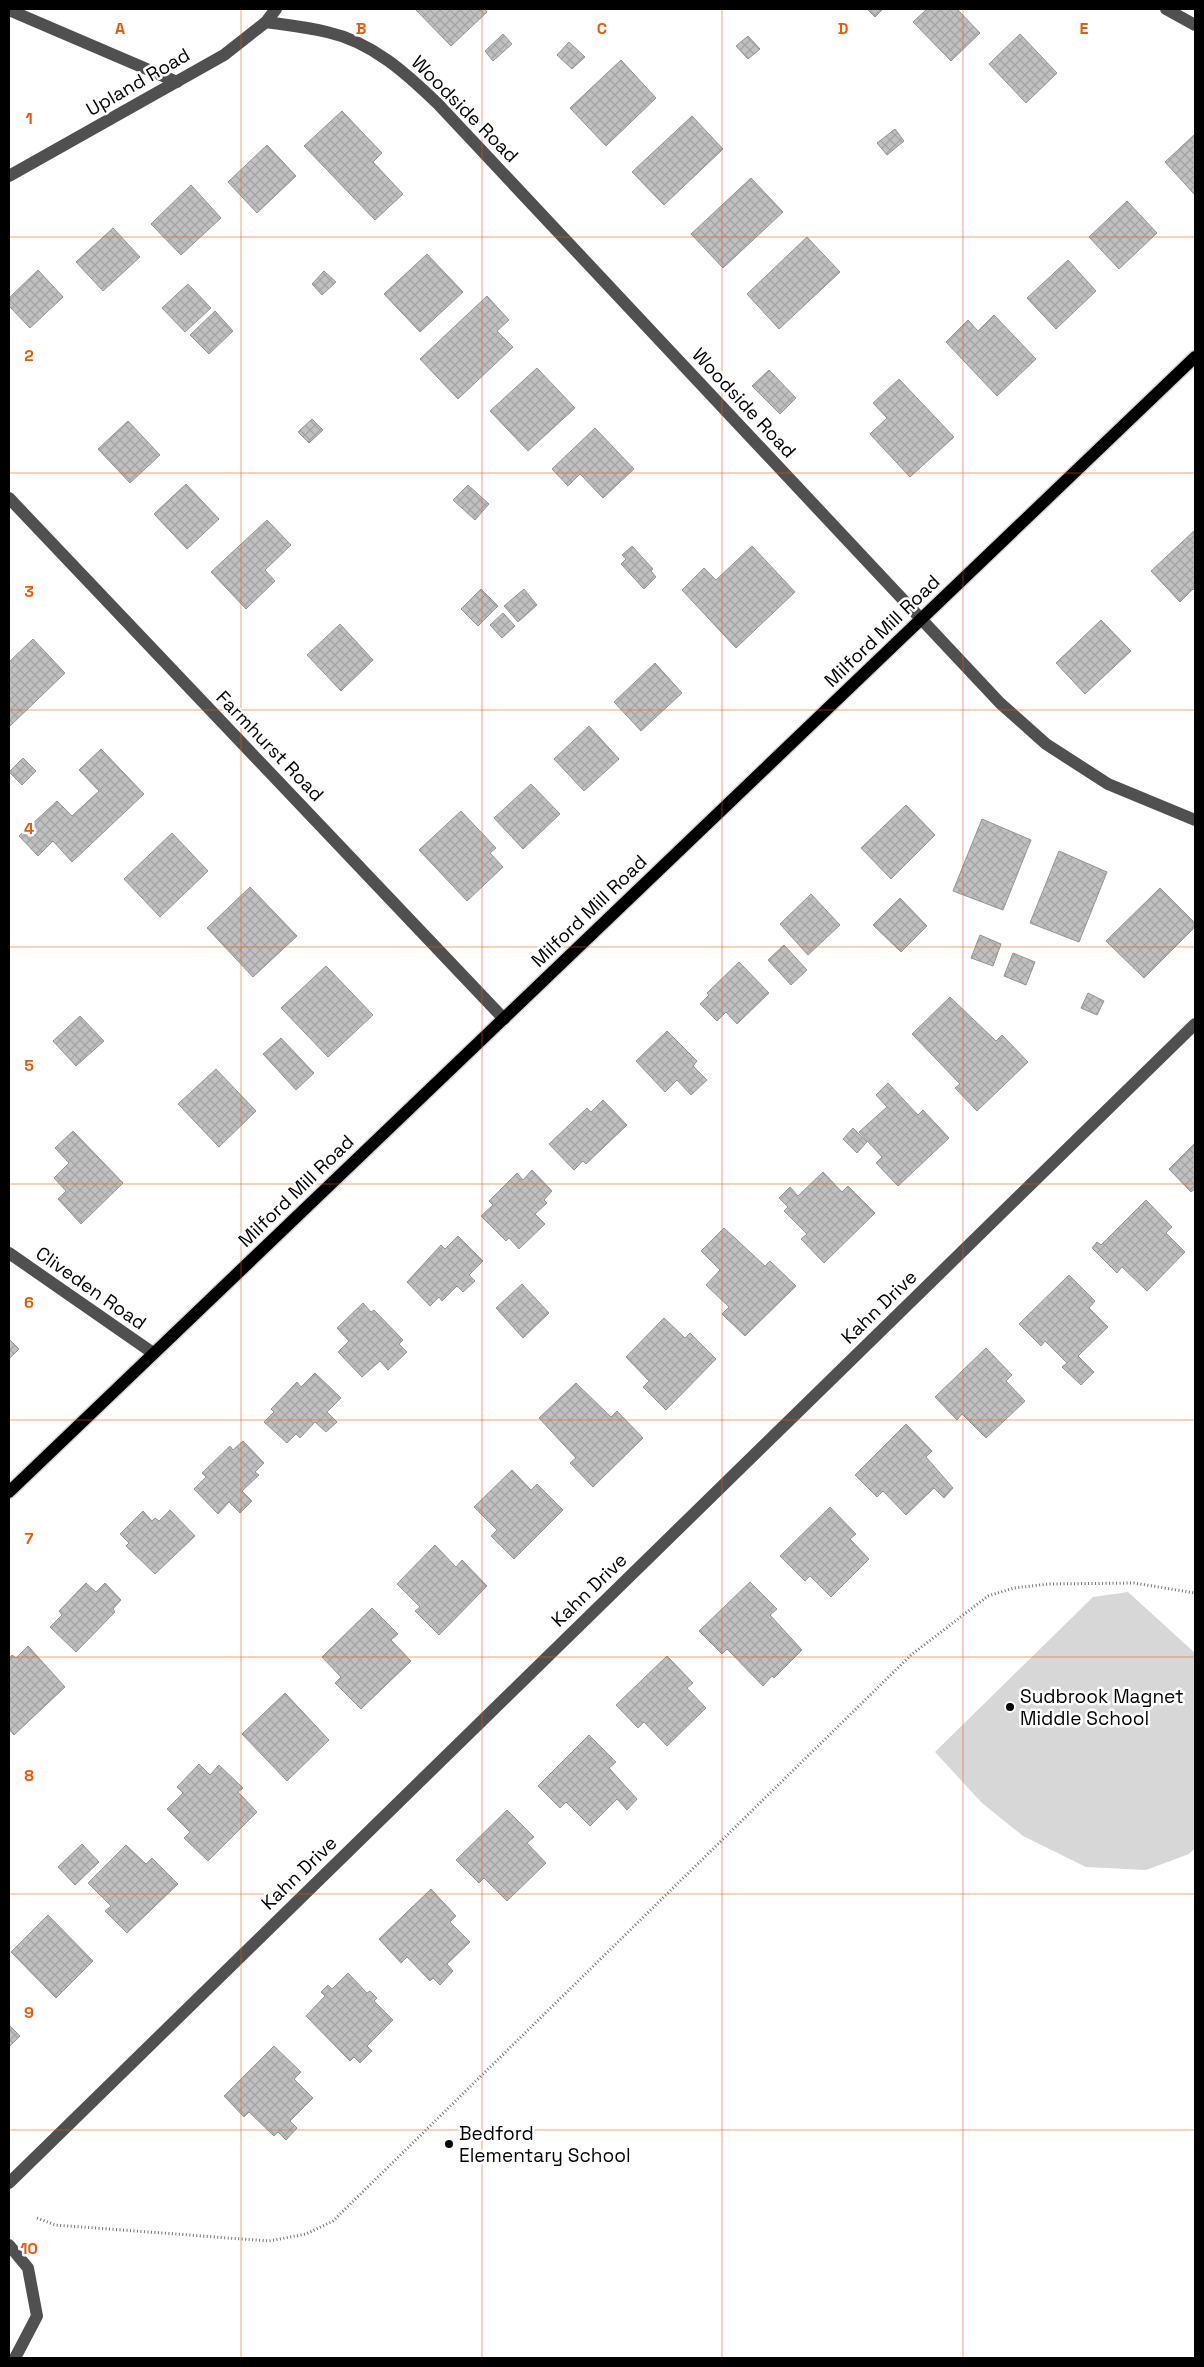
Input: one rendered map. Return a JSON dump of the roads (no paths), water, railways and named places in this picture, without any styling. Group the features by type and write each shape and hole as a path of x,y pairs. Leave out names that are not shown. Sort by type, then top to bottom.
{"main road":[{"name":"Milford Mill Road","path":"9,1492 1195,357"}],"street":[{"name":"Upland Road","path":"9,176 224,55 266,22 276,9"},
{"path":"1166,9 1195,25"},
{"path":"9,10 177,82"},
{"name":"Woodside Road","path":"266,22 328,32 366,47 403,70 444,111 1000,703 1046,744 1108,784 1195,820"},
{"name":"Farmhurst Road","path":"9,498 504,1019"},
{"name":"Kahn Drive","path":"9,2183 1195,1024"},
{"name":"Cliveden Road","path":"9,1253 153,1353"},
{"path":"9,2245 28,2268 36,2316 15,2358"}],"place":[{"name":"Sudbrook Magnet Middle School","path":"1010,1707"},
{"name":"Bedford Elementary School","path":"449,2144"}]}
